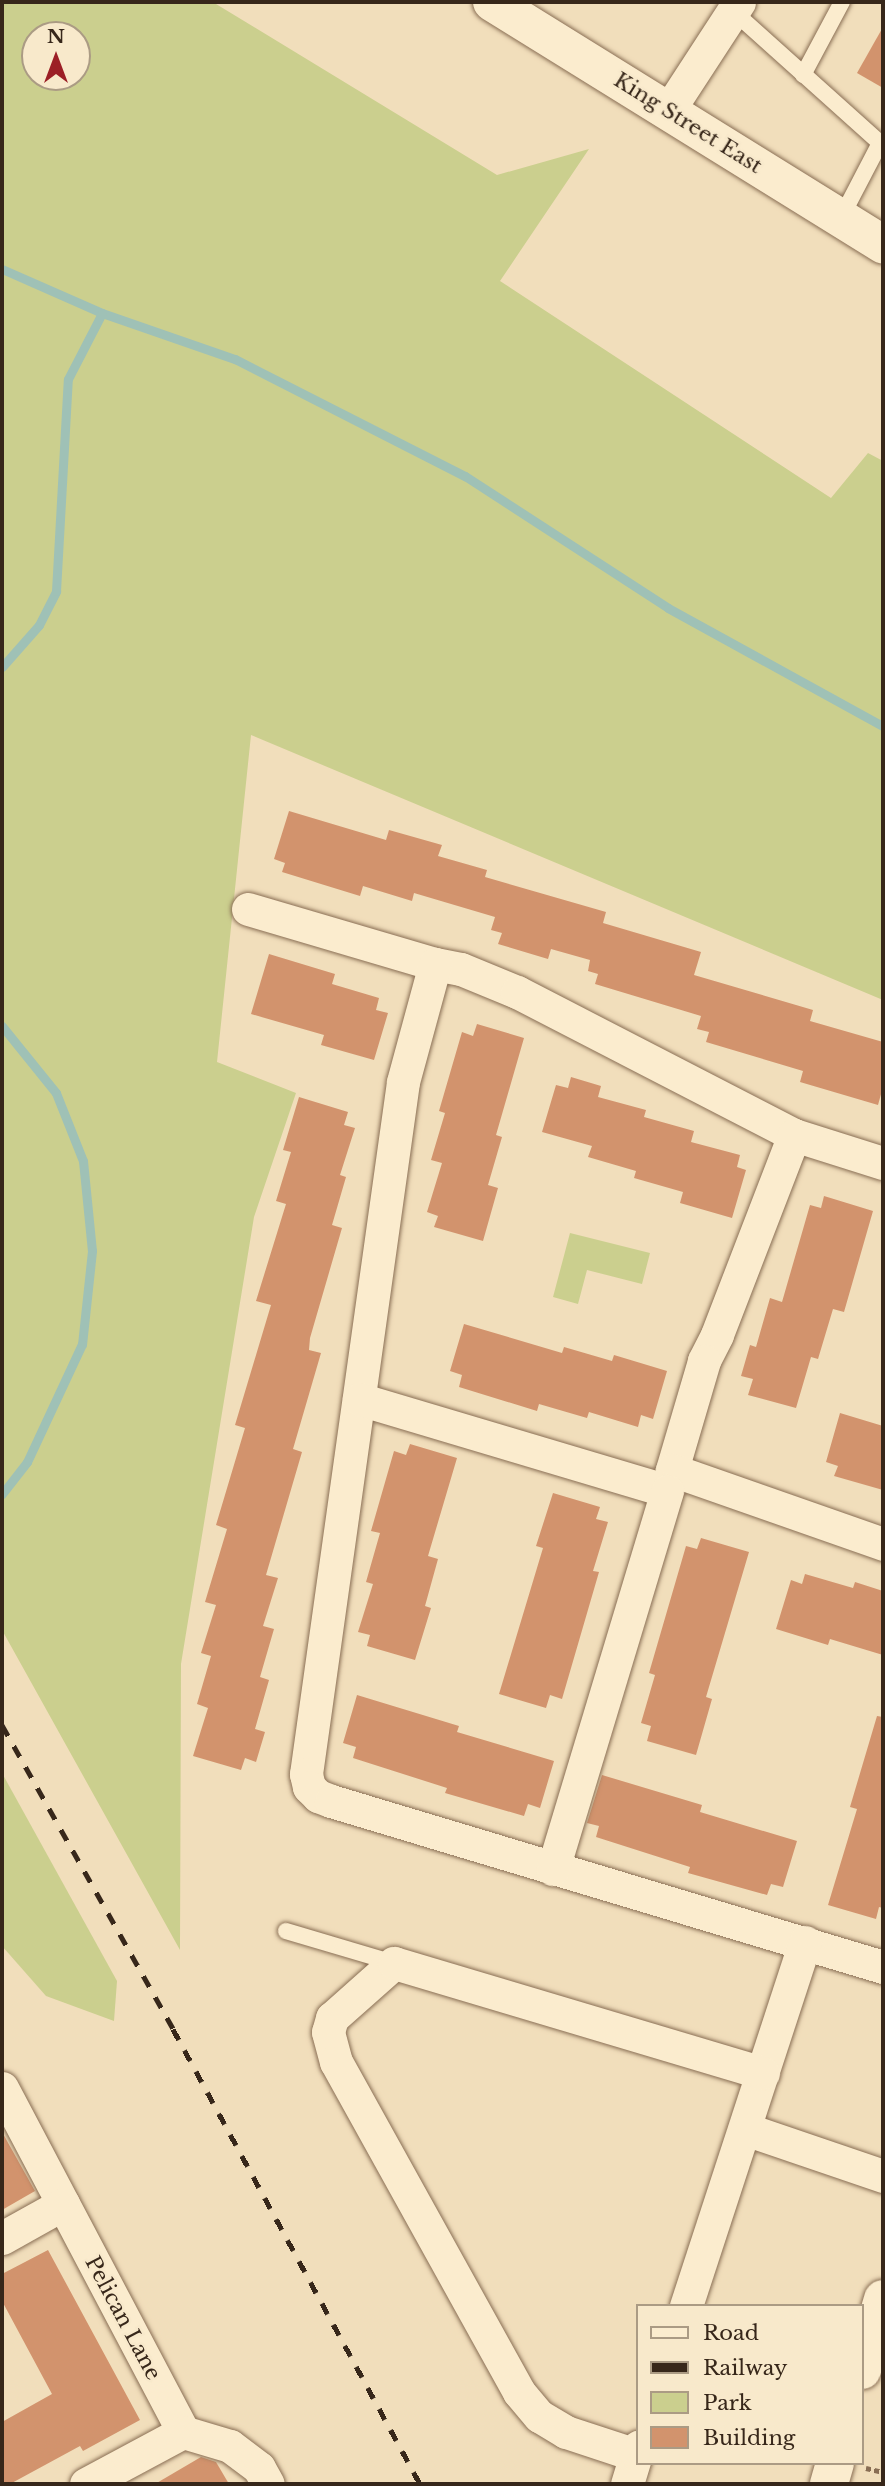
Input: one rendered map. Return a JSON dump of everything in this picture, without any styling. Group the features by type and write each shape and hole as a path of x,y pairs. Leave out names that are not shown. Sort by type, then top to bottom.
{"main road":[{"name":"King Street East","path":"492,2 883,244"},
{"path":"864,2363 883,2299"},
{"path":"829,2484 834,2465"}],"street":[{"path":"668,111 736,6"},
{"path":"248,909 435,964 461,969 517,992 794,1135 883,1163"},
{"path":"435,964 402,1082 306,1774 309,1787 318,1796 331,1801 883,1967"},
{"path":"553,1869 704,1361 718,1335 794,1135"},
{"path":"359,1399 669,1481 883,1544"},
{"path":"687,2304 805,1942"},
{"path":"634,2462 566,2432 539,2416 519,2392 336,2062 328,2040 332,2018 394,1963 763,2073"},
{"name":"Pelican Lane","path":"2,2088 183,2432"},
{"path":"745,2129 883,2176"},
{"path":"2,2238 62,2204"},
{"path":"86,2484 183,2432 230,2446 260,2468 268,2484"}],"lane":[{"path":"803,75 842,2"},
{"path":"736,6 803,75 880,143 841,218"},
{"path":"286,1931 394,1963"}],"green space":[{"path":"2,2 216,4 497,175 589,149 500,281 831,498 868,453 883,461 883,1000 251,735 217,1062 296,1093 254,1217 181,1664 180,1950 2,1630"},
{"path":"570,1233 650,1253 642,1284 587,1270 578,1304 553,1297"},
{"path":"2,1773 117,1981 114,2021 46,1996 2,1946"}],"building":[{"path":"883,27 883,88 857,73"},
{"path":"289,811 386,840 389,830 442,845 438,856 487,870 485,877 606,912 603,923 701,952 694,975 813,1010 810,1021 883,1042 883,1087 878,1105 800,1082 803,1071 706,1042 709,1032 697,1029 701,1016 595,984 598,974 588,971 590,960 551,949 548,959 498,944 502,933 491,930 495,917 414,893 412,901 363,886 360,896 282,872 285,863 274,859"},
{"path":"269,954 335,974 332,984 379,998 376,1010 388,1013 374,1060 321,1045 324,1035 251,1014"},
{"path":"477,1024 524,1038 496,1135 502,1137 488,1185 498,1188 483,1241 434,1227 438,1216 427,1212 442,1163 431,1160 445,1113 439,1111 462,1032 473,1036"},
{"path":"571,1077 601,1086 598,1097 646,1110 644,1117 694,1131 691,1142 740,1155 737,1167 746,1170 732,1218 680,1203 683,1192 634,1178 636,1171 588,1157 592,1146 542,1132 556,1085 568,1088"},
{"path":"299,1097 348,1112 344,1125 355,1128 340,1175 346,1177 332,1225 342,1228 310,1338 309,1350 321,1353 293,1449 302,1452 266,1575 278,1578 263,1626 274,1629 260,1677 269,1680 255,1729 265,1732 256,1762 245,1758 241,1770 193,1756 208,1708 197,1704 211,1656 201,1653 216,1605 205,1602 227,1529 216,1525 245,1428 235,1425 271,1305 256,1301 286,1204 276,1201 291,1152 283,1150"},
{"path":"824,1196 873,1211 844,1312 833,1309 818,1359 811,1357 796,1408 748,1395 753,1379 741,1376 750,1345 756,1347 770,1298 782,1302 810,1205 821,1208"},
{"path":"464,1324 562,1353 564,1347 612,1361 614,1355 667,1371 653,1419 641,1415 638,1427 589,1412 587,1418 539,1404 537,1411 459,1387 462,1375 450,1371"},
{"path":"840,1413 883,1426 883,1490 834,1476 838,1466 826,1462"},
{"path":"410,1444 457,1458 428,1556 438,1559 425,1606 431,1608 415,1660 367,1646 370,1635 358,1632 373,1584 366,1582 380,1533 371,1531 394,1451 406,1455"},
{"path":"553,1493 600,1507 596,1519 608,1522 593,1571 599,1572 562,1699 550,1695 546,1708 499,1694 543,1548 536,1546"},
{"path":"701,1538 749,1552 706,1697 712,1699 696,1755 647,1741 651,1726 641,1723 655,1675 649,1673 686,1546 697,1549"},
{"path":"805,1574 853,1588 855,1582 883,1591 883,1655 830,1639 828,1645 776,1629 791,1580 802,1584"},
{"path":"357,1695 459,1726 457,1732 554,1761 540,1808 528,1804 524,1816 445,1793 447,1788 353,1758 356,1747 343,1743"},
{"path":"877,1716 883,1717 883,1908 879,1907 876,1919 828,1905 857,1809 850,1807"},
{"path":"602,1775 702,1805 700,1812 797,1841 783,1887 771,1884 767,1895 688,1873 690,1867 596,1837 599,1826 587,1823"},
{"path":"2,2132 35,2191 2,2210"},
{"path":"48,2250 140,2420 83,2451 80,2446 10,2484 2,2484 2,2422 52,2394 2,2301 2,2274"},
{"path":"201,2457 216,2462 229,2484 155,2484"}],"waterway":[{"path":"2,269 102,313 235,359 465,476 668,608 883,726"},
{"path":"2,667 39,625 56,591 68,379 102,313"},
{"path":"2,1026 56,1093 83,1161 92,1251 82,1344 27,1462 2,1494"}],"railway":[{"path":"2,1725 173,2029 420,2484"}]}
